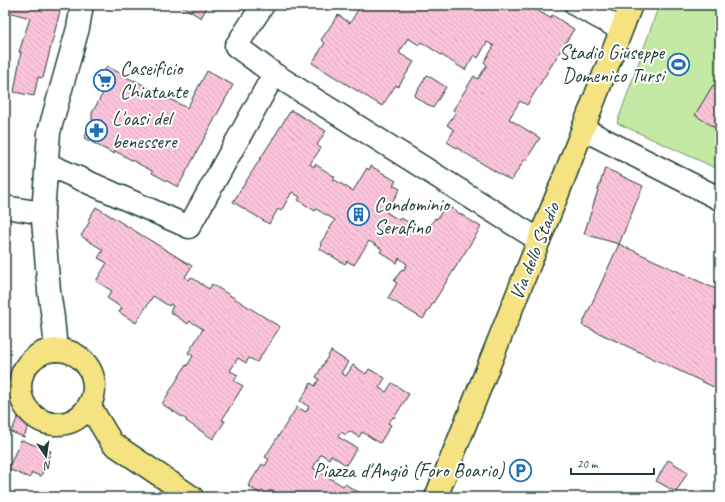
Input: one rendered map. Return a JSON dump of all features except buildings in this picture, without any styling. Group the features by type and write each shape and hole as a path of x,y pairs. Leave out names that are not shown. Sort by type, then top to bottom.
{"main road":[{"name":"Via dello Stadio","path":"436,497 631,5"},
{"path":"56,350 77,356 85,363 91,373 94,384 93,395 89,405 82,415 71,421 60,424 47,423 36,418 27,410 22,399 12,386 22,376 27,366 35,358 45,352 56,350"},
{"path":"89,405 112,443 192,497"}],"street":[{"path":"56,350 42,220 49,132 78,28 82,5"},
{"path":"263,5 236,46 274,74 539,240"},
{"path":"576,5 621,29"},
{"path":"47,164 189,226 274,74"},
{"path":"583,129 720,199"},
{"path":"5,207 43,213"}],"green space":[{"name":"Stadio Giuseppe Domenico Tursi","path":"659,5 720,5 720,170 617,123"}],"place":[{"name":"Stadio Giuseppe Domenico Tursi","path":"679,64"},
{"name":"Caseificio Chiatante","path":"104,80"},
{"name":"L'oasi del benessere","path":"96,130"},
{"name":"Condominio Serafino","path":"359,215"},
{"name":"Piazza d'Angiò (Foro Boario)","path":"520,470"}]}
